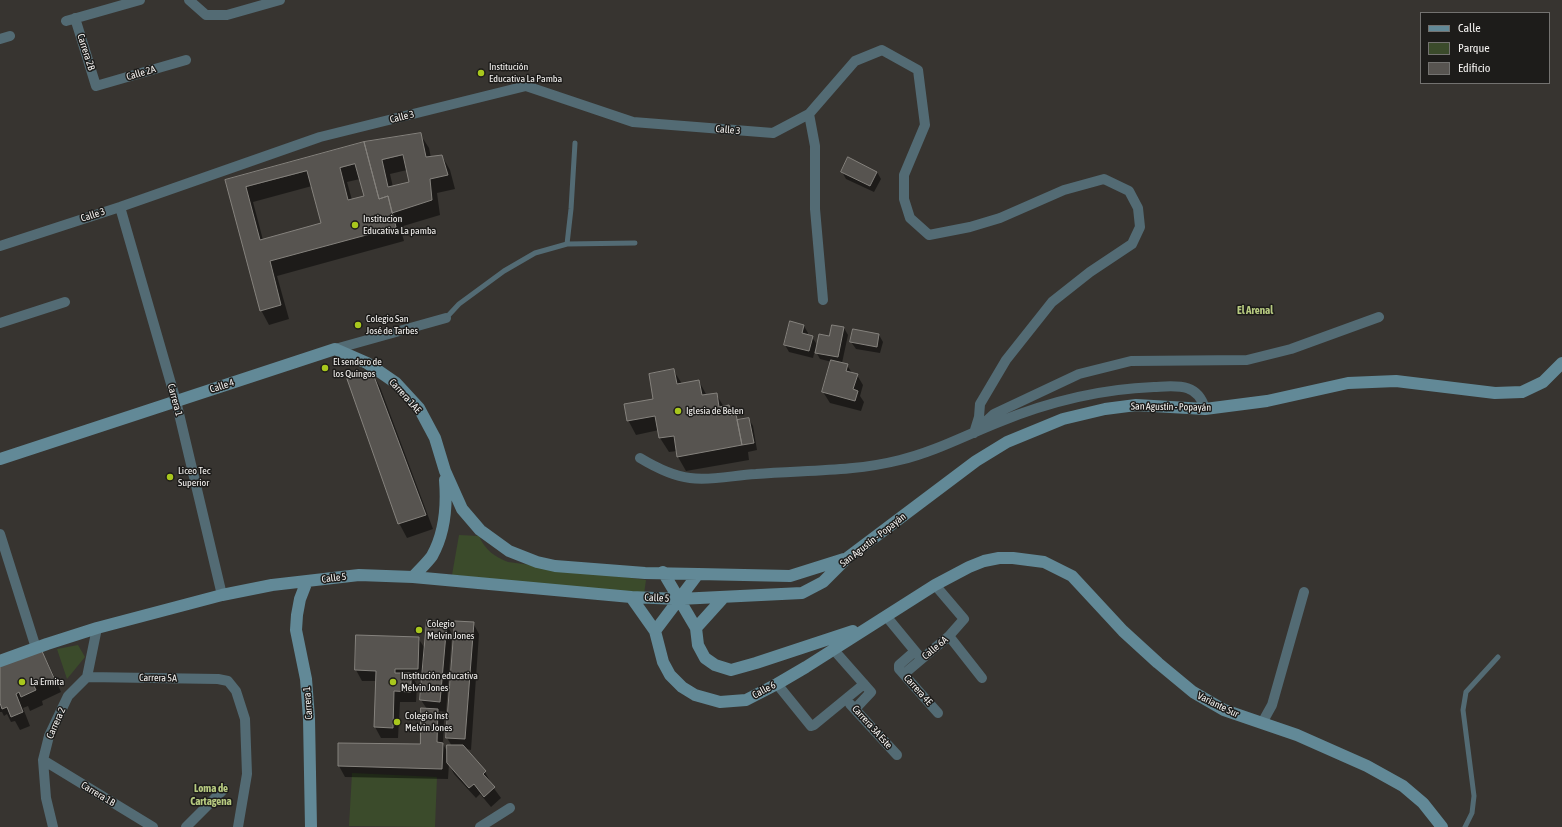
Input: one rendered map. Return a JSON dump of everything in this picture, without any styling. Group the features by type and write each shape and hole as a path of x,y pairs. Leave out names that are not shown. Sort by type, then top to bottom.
{"main road":[{"name":"Calle 4","path":"0,459 335,349"},
{"name":"Carrera 1AE","path":"335,349 367,363 396,383 419,408 435,438 445,471"},
{"name":"San Agustín - Popayán","path":"679,599 802,593 823,582 847,558 976,461 1007,442 1063,419 1105,409 1136,405 1205,410 1267,401 1348,383 1396,381 1495,393 1522,392 1542,382 1562,363"},
{"path":"445,471 462,509 480,530 509,551 537,562 555,566 645,573 663,572 790,576 847,558"},
{"path":"413,577 431,556 442,529 447,500 445,471"},
{"name":"Calle 6","path":"631,597 655,632 662,662 670,675 682,687 695,695 720,702 746,700 806,667 935,585 969,566 984,561 1013,558"},
{"name":"Variante Sur","path":"1013,558 1044,562 1072,576 1123,630 1192,692 1224,710 1296,735 1367,766 1403,786 1423,803 1442,827"},
{"name":"Calle 6","path":"663,572 696,628 698,645 706,658 715,665 730,670 756,663 873,624"},
{"path":"655,632 698,574"},
{"name":"Calle 5","path":"0,661 97,628 222,595 272,585 359,575 413,577 631,597 679,599"},
{"name":"Carrera 1","path":"307,581 300,599 296,630 306,679 309,718 311,827"},
{"path":"696,628 724,597"}],"street":[{"name":"Carrera 2B","path":"96,86 70,20 140,0"},
{"path":"189,0 206,15 227,15 280,0"},
{"path":"0,39 10,36"},
{"path":"823,300 815,209 815,146 810,114 855,61 882,50 918,70 925,125 904,175 904,198 910,218 929,235 970,227 1000,218 1064,190 1104,179 1129,191 1138,208 1140,226 1132,244 1090,272 1052,302 1006,360 980,404 979,417 974,433"},
{"name":"Calle 2A","path":"96,86 186,60"},
{"name":"Calle 3","path":"0,246 120,207 320,137 526,86 634,122 772,133 810,114"},
{"name":"Carrera 1","path":"120,207 176,401 222,595"},
{"path":"0,323 66,302"},
{"path":"974,433 994,414 1079,374 1131,362 1247,360 1291,349 1379,317"},
{"name":"Calle 4","path":"335,349 446,318"},
{"path":"640,458 662,470 689,478 711,479 755,474 870,466 901,460 1000,422 1052,404 1086,395 1130,388 1175,386 1191,389 1199,395 1205,410"},
{"path":"0,534 36,648"},
{"name":"Calle 6A","path":"901,671 918,655 949,636 964,619 935,585"},
{"path":"1262,723 1272,705 1304,592"},
{"path":"886,616 918,655"},
{"path":"87,677 97,628"},
{"path":"949,636 982,678"},
{"path":"833,649 871,692 855,709"},
{"name":"Carrera 4E","path":"901,671 938,713"},
{"name":"Carrera 5A","path":"87,677 218,679 228,681 236,691 245,719 247,774 238,827"},
{"name":"Carrera 2","path":"53,827 46,798 43,760 49,736 68,696 87,677"},
{"path":"777,684 811,726 864,684"},
{"name":"Carrera 3A Este","path":"846,699 897,755"},
{"name":"Carrera 1B","path":"43,760 153,827"},
{"path":"186,827 224,788"},
{"path":"480,827 510,808"}],"lane":[{"path":"567,244 571,209 575,143"},
{"path":"446,318 459,304 504,271 535,253 567,244 635,243"},
{"path":"1465,827 1472,813 1474,796 1463,710 1466,692 1498,657"}],"green space":[{"path":"459,535 479,536 484,545 491,552 508,562 646,580 644,594 452,575"},
{"path":"78,645 85,657 67,679 57,649"},
{"path":"352,773 437,777 435,827 349,826"}],"building":[{"path":"421,133 426,157 442,155 448,175 430,179 432,200 392,213 388,196 379,199 364,142","holes":["403,155 409,182 388,187 382,160"]},
{"name":"Institucion Educativa La pamba","path":"364,142 379,199 388,196 396,227 270,261 281,305 260,311 225,180","holes":["355,164 364,196 348,200 340,168","307,171 321,223 260,240 246,187"]},
{"path":"848,157 877,172 870,186 841,172"},
{"path":"790,321 804,325 802,333 813,336 809,351 784,345"},
{"path":"832,325 844,327 838,357 815,353 819,334 829,336"},
{"path":"853,329 879,334 877,347 850,342"},
{"path":"831,360 848,364 846,371 858,374 853,389 858,391 855,401 822,392"},
{"name":"Iglesia de Belen","path":"674,369 677,384 699,380 702,395 717,393 719,407 729,405 731,415 736,414 742,445 677,457 674,436 659,438 655,416 627,421 624,404 653,399 649,374"},
{"path":"372,371 426,515 398,524 347,379"},
{"path":"749,418 754,443 742,445 737,420"},
{"path":"427,620 447,622 440,702 420,700"},
{"path":"455,621 474,622 465,739 446,738"},
{"name":"Institución educativa Melvin Jones","path":"356,635 419,637 418,669 395,669 395,673 411,673 411,692 394,691 393,728 374,727 376,671 355,670"},
{"name":"La Ermita","path":"41,649 54,678 34,686 36,690 21,697 19,692 16,694 23,712 11,717 7,707 2,709 0,703 0,666"},
{"path":"421,708 438,709 437,742 443,743 442,769 338,766 338,743 420,744"},
{"path":"447,745 463,745 486,771 483,774 495,787 484,797 474,784 469,788 447,763"}],"place":[{"name":"Institución Educativa La Pamba","path":"481,73"},
{"name":"Institucion Educativa La pamba","path":"355,225"},
{"name":"Colegio San José de Tarbes","path":"358,325"},
{"name":"El sendero de los Quingos","path":"325,368"},
{"name":"Iglesia de Belen","path":"678,411"},
{"name":"Liceo Tec Superior","path":"170,477"},
{"name":"Colegio Melvin Jones","path":"419,630"},
{"name":"La Ermita","path":"22,682"},
{"name":"Institución educativa Melvin Jones","path":"393,682"},
{"name":"Colegio Inst Melvin Jones","path":"397,722"}],"district":[{"name":"El Arenal","path":"1255,311"},
{"name":"Loma de Cartagena","path":"211,795"}]}
